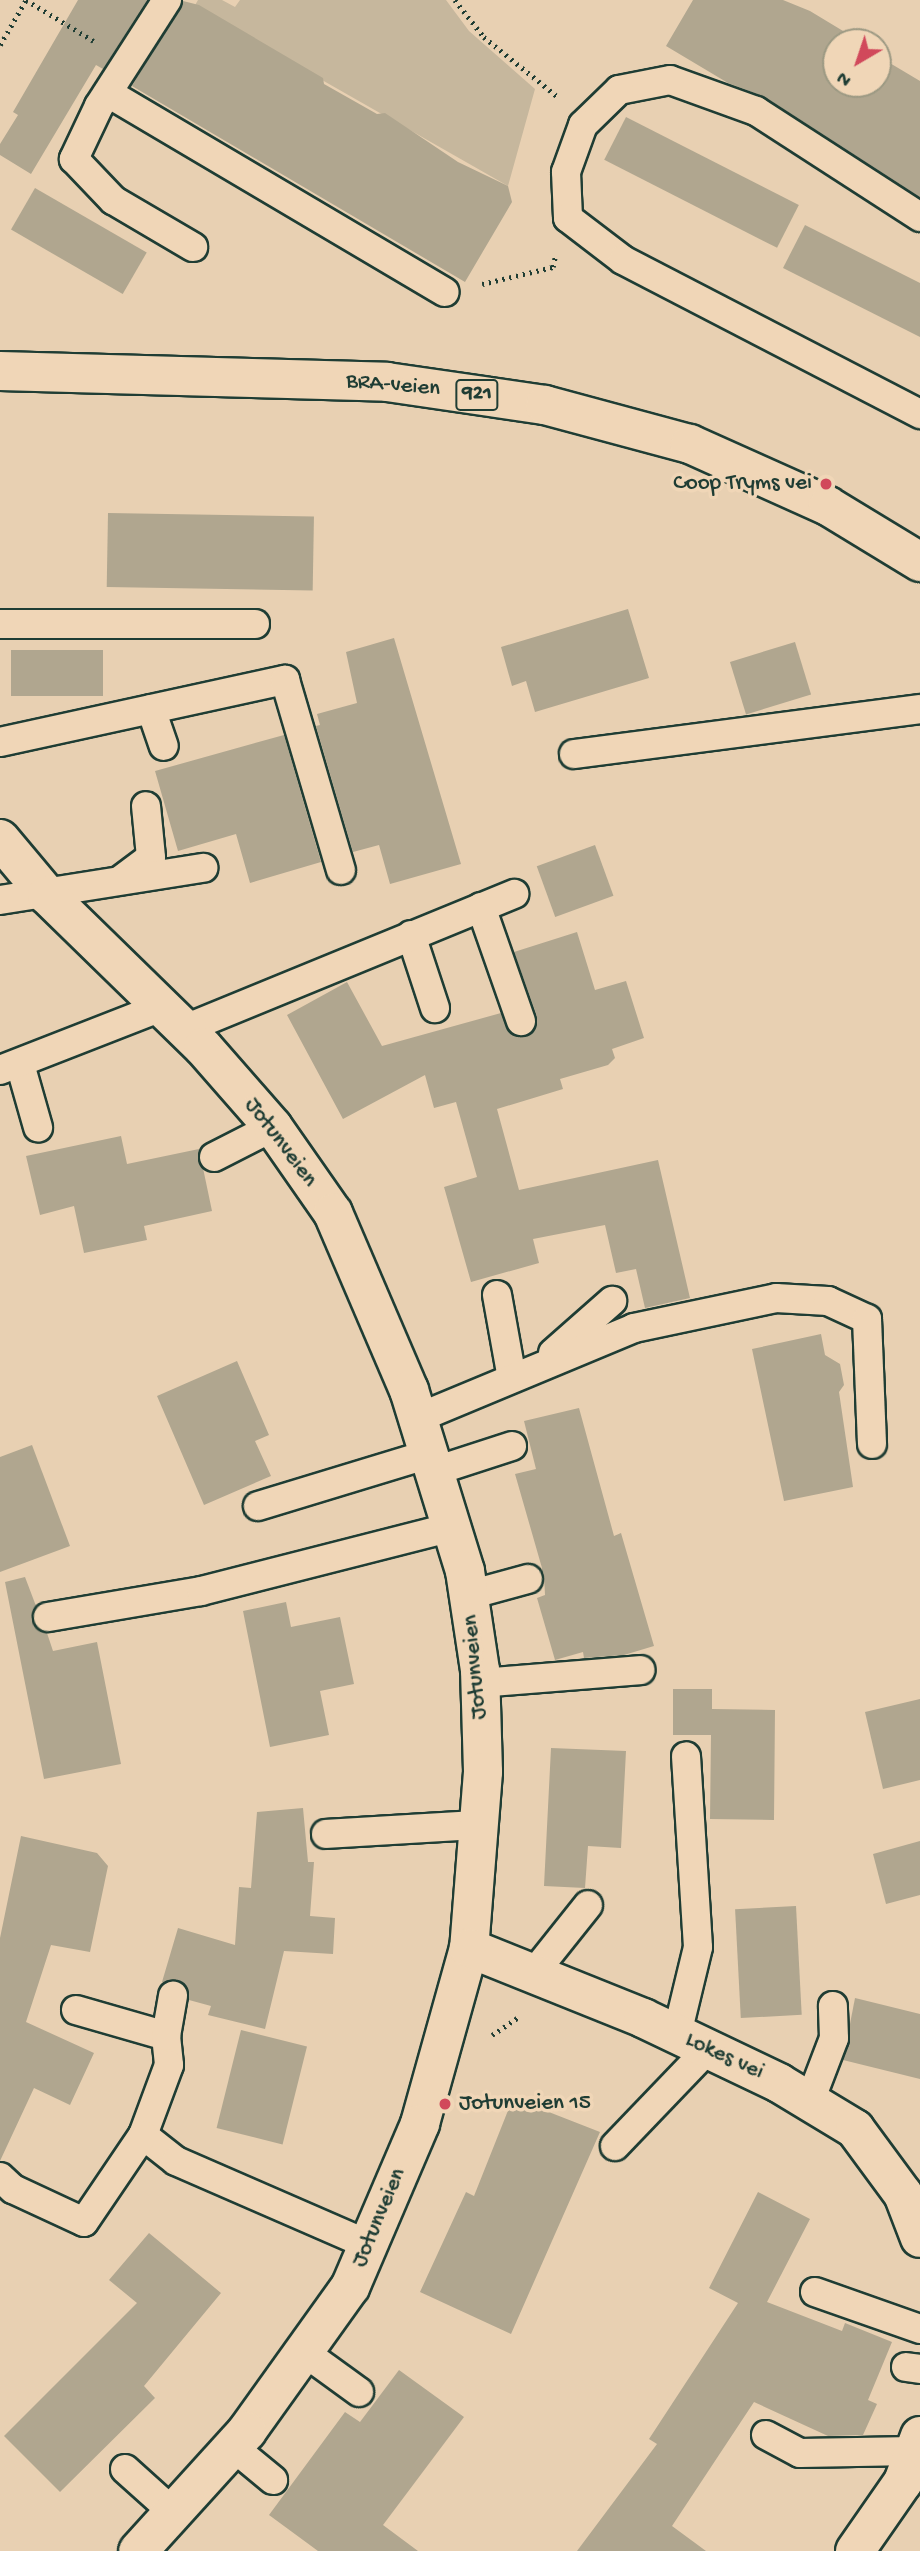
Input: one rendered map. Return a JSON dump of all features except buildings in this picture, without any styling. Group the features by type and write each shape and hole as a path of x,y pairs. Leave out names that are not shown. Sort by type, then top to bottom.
{"street":[{"name":"BRA-veien","path":"0,371 387,382 545,405 690,444 828,506 920,562"},
{"name":"Jotunveien","path":"0,839 47,895 173,1018 273,1127 333,1213 418,1418 452,1527 468,1595 480,1683 479,1825 469,1948 420,2124 350,2287 233,2447 138,2551"},
{"name":"Lokes vei","path":"469,1948 692,2042 810,2101 855,2129 903,2194 917,2220"},
{"path":"866,2546 903,2482 917,2444"}],"lane":[{"path":"167,0 108,93 74,159 113,200 193,247"},
{"path":"920,217 756,111 670,80 619,90 588,120 566,172 568,218 623,260 920,414"},
{"path":"108,93 445,292"},
{"path":"0,624 255,624"},
{"path":"0,742 285,680 341,870"},
{"path":"150,709 164,746"},
{"path":"574,754 920,709"},
{"path":"117,883 151,857 146,806"},
{"path":"0,900 47,895 203,868"},
{"path":"38,1127 10,1067 173,1018 411,935 514,894"},
{"path":"481,907 521,1021"},
{"path":"411,935 435,1008"},
{"path":"214,1157 273,1127"},
{"path":"496,1295 524,1374"},
{"path":"418,1418 634,1328 776,1298 828,1301 867,1319 872,1444"},
{"path":"524,1374 612,1301"},
{"path":"258,1506 512,1446"},
{"path":"48,1617 201,1591 452,1527"},
{"path":"468,1595 528,1579"},
{"path":"480,1683 640,1670"},
{"path":"615,2146 692,2042 698,1947 686,1755"},
{"path":"326,1834 479,1825"},
{"path":"533,1974 588,1905"},
{"path":"0,2177 13,2189 85,2222 143,2135 169,2065 166,2036 173,1996"},
{"path":"810,2101 834,2038 834,2006"},
{"path":"76,2010 166,2036"},
{"path":"143,2135 176,2161 369,2245"},
{"path":"814,2292 920,2329"},
{"path":"304,2352 359,2392"},
{"path":"766,2435 800,2454 917,2444"},
{"path":"233,2447 273,2480"},
{"path":"125,2469 174,2513"}],"path":[{"path":"0,45 26,0 128,61"},
{"path":"455,0 484,37 588,120"},
{"path":"445,292 465,292 491,280 553,267 568,218"}],"shaded area":[{"path":"198,0 222,0 235,7 240,0 446,0 469,31 535,89 508,186 194,7"}],"place":[{"name":"Coop Tryms vei","path":"826,484"},
{"name":"Jotunveien 15","path":"445,2104"}]}
